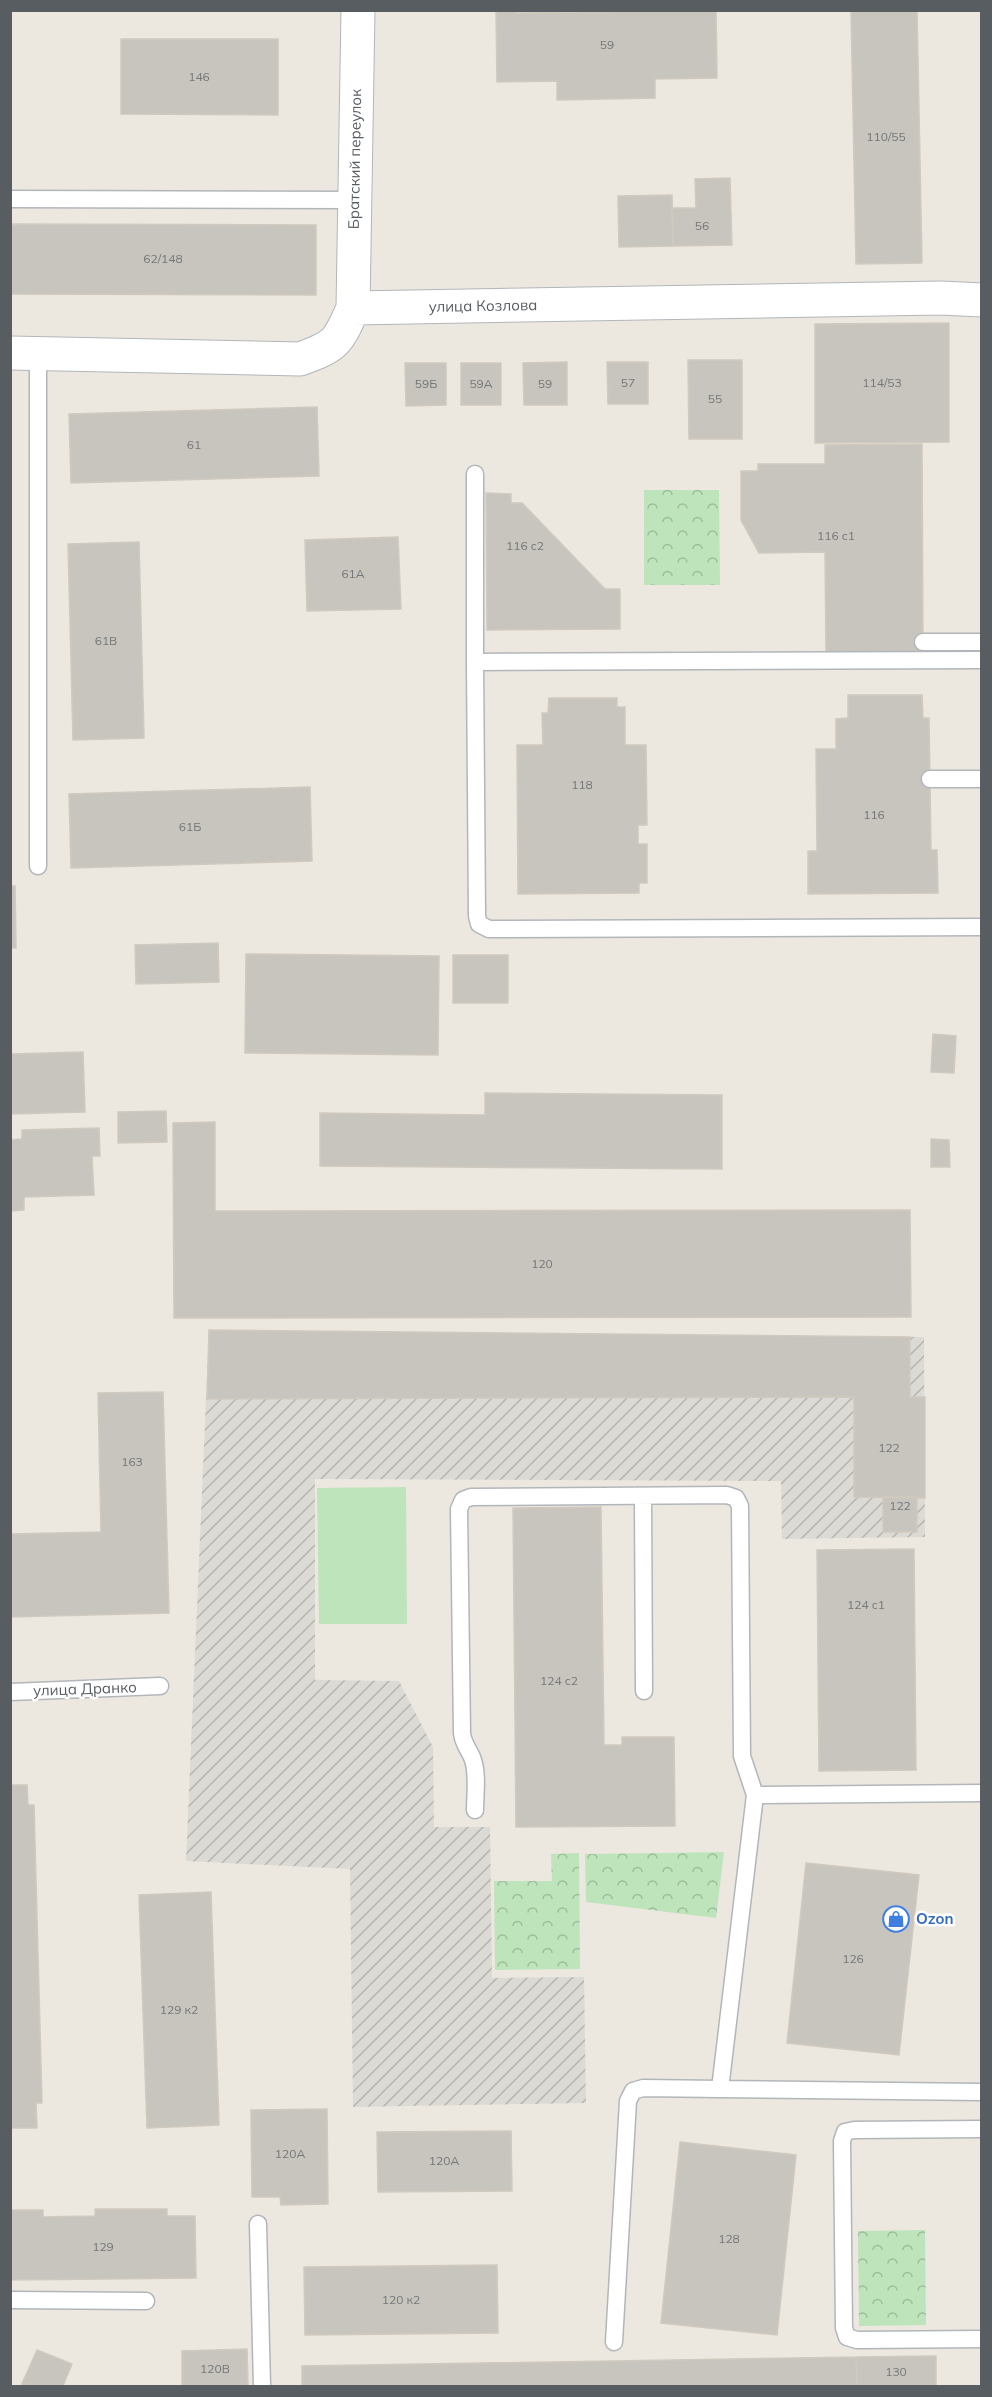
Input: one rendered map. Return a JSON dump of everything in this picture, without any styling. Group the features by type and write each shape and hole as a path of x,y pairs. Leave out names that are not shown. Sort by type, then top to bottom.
{"street":[{"name":"Братский переулок","path":"353,308 358,10"},
{"name":"улица Козлова","path":"353,308 941,298 981,300"},
{"path":"24,354 300,359 327,350 340,337 353,308"}],"lane":[{"path":"10,199 354,200"},
{"path":"24,354 38,866"},
{"path":"475,474 477,916 479,924 489,929 981,927"},
{"path":"923,642 981,642"},
{"path":"476,662 981,660"},
{"path":"930,779 981,779"},
{"path":"475,1810 475,1766 473,1757 463,1744 462,1733 459,1509 463,1500 471,1497 727,1495 736,1498 740,1506 742,1756 755,1795 720,2089"},
{"path":"643,1496 644,1691"},
{"name":"улица Дранко","path":"10,1692 160,1686"},
{"path":"755,1795 981,1793"},
{"path":"614,2342 628,2101 633,2091 643,2088 981,2092"},
{"path":"981,2129 854,2130 845,2132 842,2141 844,2328 847,2337 857,2340 981,2339"},
{"path":"258,2224 262,2386"},
{"path":"10,2300 146,2301"}],"shaded area":[{"path":"209,1330 924,1337 925,1537 782,1539 781,1481 315,1479 315,1680 399,1681 433,1747 434,1827 490,1827 492,1978 584,1977 586,2103 353,2107 350,1869 186,1861"}],"green space":[{"path":"644,490 719,490 720,585 644,585"},
{"path":"406,1487 407,1624 319,1624 317,1488"},
{"path":"724,1852 716,1918 586,1902 585,1854"},
{"path":"579,1853 580,1969 495,1970 494,1881 552,1881 551,1854"},
{"path":"925,2230 926,2325 859,2326 858,2231"}],"building":[{"path":"496,10 516,10 516,13 716,10 717,78 655,79 655,98 557,100 557,81 497,82"},
{"path":"851,10 917,10 922,263 856,264"},
{"path":"121,39 278,39 278,115 121,114"},
{"path":"730,178 732,245 673,246 672,208 696,208 695,179"},
{"path":"672,195 673,246 619,247 618,196"},
{"path":"10,224 316,225 316,295 10,294"},
{"path":"949,323 949,442 815,443 815,324"},
{"path":"688,360 742,360 742,439 689,439"},
{"path":"567,362 567,405 524,405 523,363"},
{"path":"607,362 648,362 648,404 608,404"},
{"path":"405,363 446,363 446,405 406,406"},
{"path":"461,363 501,363 501,405 461,405"},
{"path":"317,407 319,476 71,483 69,414"},
{"path":"922,444 923,653 826,654 825,552 759,553 741,520 741,471 758,471 758,464 825,464 825,445"},
{"path":"486,493 511,494 511,503 522,503 605,589 620,589 620,629 487,630"},
{"path":"398,537 401,609 307,611 305,540"},
{"path":"139,542 144,738 73,740 68,544"},
{"path":"848,695 922,695 923,718 929,718 931,850 937,850 938,893 808,894 808,851 817,851 816,749 836,749 836,719 848,718"},
{"path":"549,698 617,698 617,707 625,707 625,745 646,745 647,825 638,825 638,844 647,844 647,883 639,883 639,893 518,894 517,745 543,745 542,713 548,713"},
{"path":"310,787 312,861 71,868 69,794"},
{"path":"10,886 15,886 16,948 10,948"},
{"path":"218,943 219,982 136,984 135,945"},
{"path":"246,954 439,956 438,1055 245,1053"},
{"path":"453,955 508,955 508,1003 453,1003"},
{"path":"933,1034 956,1036 954,1073 931,1072"},
{"path":"83,1052 85,1112 10,1114 10,1054"},
{"path":"485,1093 722,1095 722,1169 320,1166 320,1113 485,1115"},
{"path":"166,1111 167,1142 118,1143 118,1112"},
{"path":"215,1122 215,1211 910,1210 911,1317 174,1318 173,1123"},
{"path":"99,1128 100,1156 92,1156 94,1195 24,1197 24,1210 10,1211 10,1140 22,1139 22,1130"},
{"path":"931,1139 949,1140 950,1167 931,1167"},
{"path":"209,1330 910,1337 910,1397 925,1397 925,1498 854,1497 854,1397 207,1399"},
{"path":"163,1392 169,1613 10,1617 10,1534 101,1532 98,1393"},
{"path":"883,1497 917,1497 917,1532 883,1532"},
{"path":"601,1507 604,1745 622,1745 622,1737 674,1737 675,1826 516,1827 513,1508"},
{"path":"914,1549 916,1770 819,1771 817,1550"},
{"path":"10,1785 27,1785 28,1805 34,1805 42,2103 36,2103 37,2128 10,2128"},
{"path":"806,1863 919,1875 899,2055 787,2043"},
{"path":"211,1892 219,2125 147,2128 139,1895"},
{"path":"327,2109 328,2204 281,2205 280,2197 252,2197 251,2110"},
{"path":"511,2131 512,2191 378,2192 377,2132"},
{"path":"680,2142 796,2155 777,2335 661,2323"},
{"path":"95,2209 167,2209 167,2216 195,2216 196,2278 10,2280 10,2210 43,2210 43,2217 95,2216"},
{"path":"497,2265 498,2333 305,2335 304,2267"},
{"path":"247,2349 248,2386 182,2386 182,2351"},
{"path":"37,2350 72,2364 63,2386 21,2386"},
{"path":"936,2356 936,2386 857,2386 856,2357"},
{"path":"856,2357 857,2386 302,2386 302,2366"}],"place":[{"name":"Ozon","path":"896,1919"}]}
